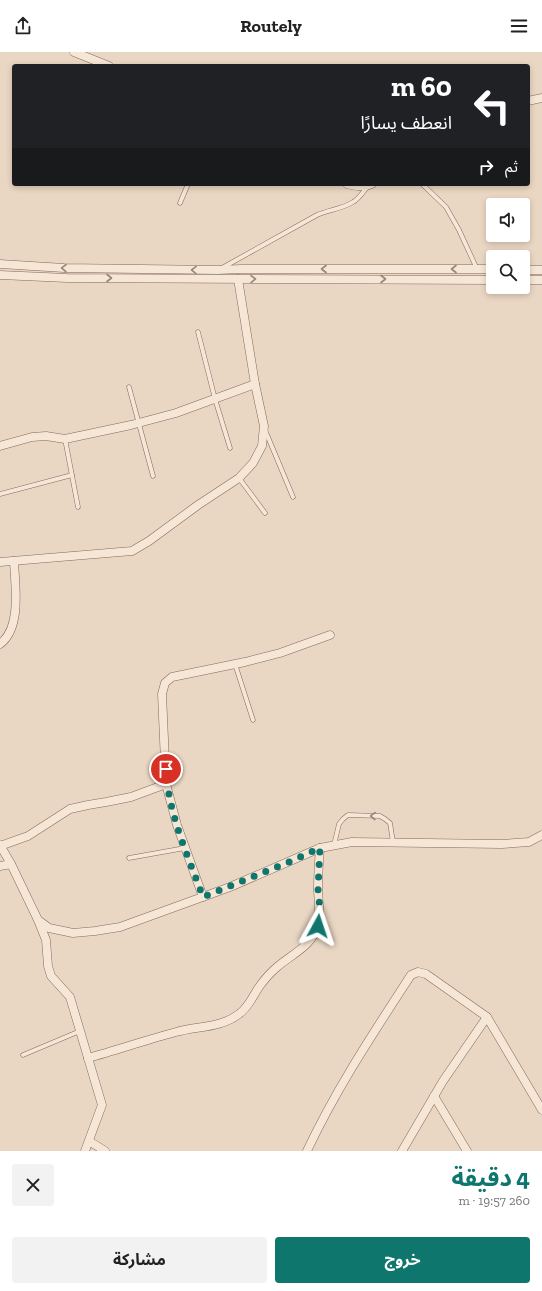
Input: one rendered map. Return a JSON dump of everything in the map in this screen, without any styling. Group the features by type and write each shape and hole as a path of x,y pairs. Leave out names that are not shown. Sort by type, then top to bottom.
{"street":[{"path":"74,52 98,64"},
{"path":"530,101 542,98"},
{"path":"0,264 64,268 218,270 486,269"},
{"path":"530,269 540,268"},
{"path":"0,275 67,278 486,280"},
{"path":"0,562 132,551 149,541 198,505 239,478 253,463 262,446 264,426 255,384 238,279"},
{"path":"530,280 542,280"},
{"path":"0,446 32,437 46,436 65,439 139,423 176,413 255,384"},
{"path":"0,644 5,640 12,628 15,610 14,561"},
{"path":"203,897 177,825 166,784 162,694 165,683 172,677 280,653 330,635"},
{"path":"85,1151 102,1105 70,997 51,976 48,966 46,940 11,864 0,845 28,836 70,809 131,797 166,784"},
{"path":"38,920 49,928 73,933 120,927 203,897 283,865 320,848 334,844 352,842 502,844 528,842 542,835"},
{"path":"88,1058 175,1032 214,1026 230,1020 241,1013 260,985 274,969 310,941 318,926 320,909 318,889 320,848"},
{"path":"0,866 11,864"},
{"path":"307,1151 315,1133 356,1060 411,975 418,972 426,974 487,1017 542,1110"},
{"path":"402,1151 434,1096 487,1017"},
{"path":"434,1096 467,1151"},
{"path":"89,1141 105,1151"}],"lane":[{"path":"180,203 187,186"},
{"path":"218,270 326,211 352,203 369,186"},
{"path":"424,186 446,207 459,230 477,269"},
{"path":"198,332 215,399 230,448"},
{"path":"129,386 153,476"},
{"path":"264,426 292,497"},
{"path":"65,439 78,507"},
{"path":"0,494 72,475"},
{"path":"239,478 265,513"},
{"path":"235,664 253,720"},
{"path":"334,844 340,824 343,818 348,815 380,816 385,819 390,823 393,843"},
{"path":"129,858 185,848"},
{"path":"23,1055 80,1031"}],"route":[{"path":"166,769 166,784 172,808 203,897 320,848 318,889 320,909 318,926"}]}
